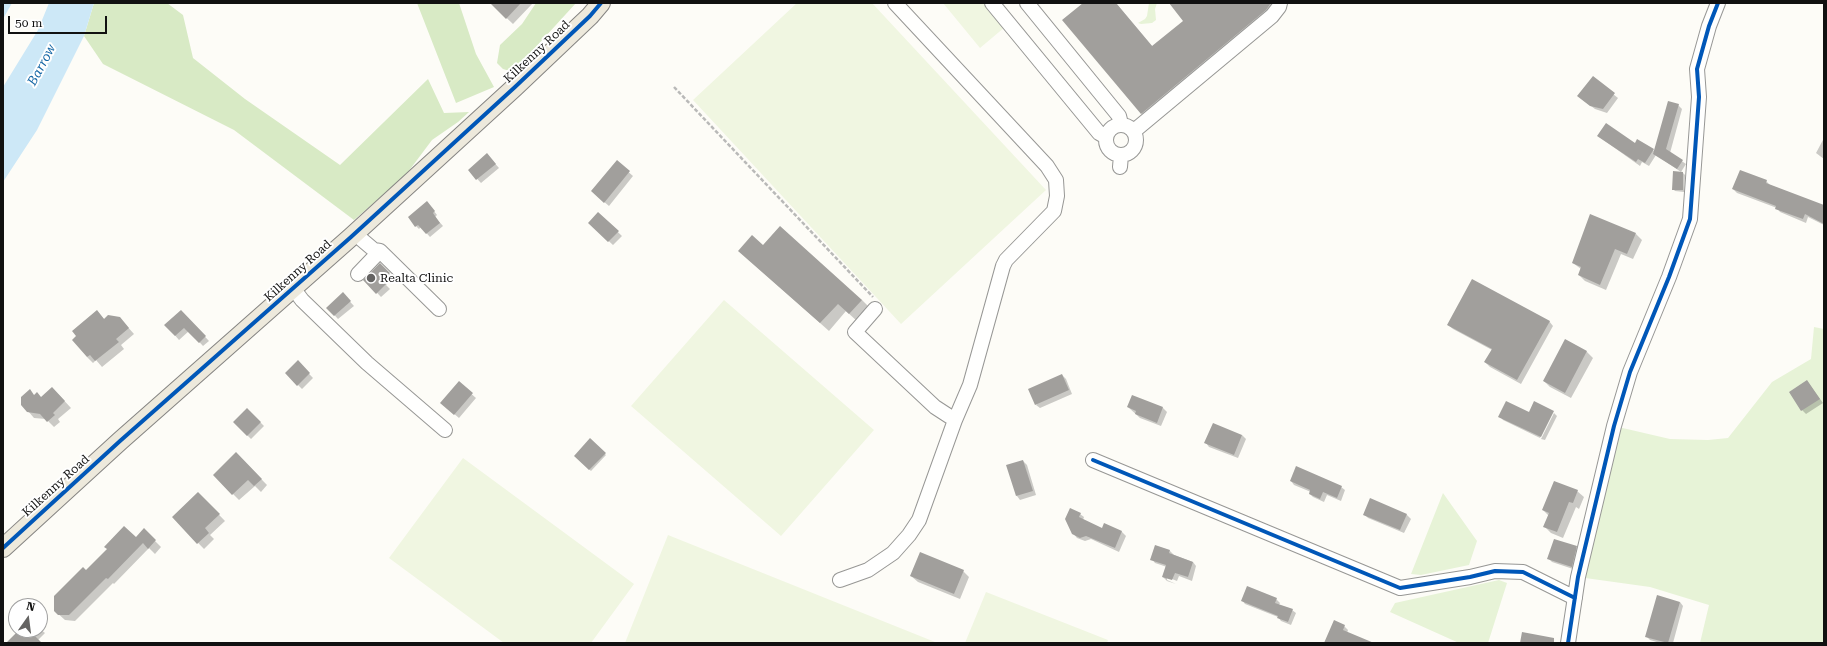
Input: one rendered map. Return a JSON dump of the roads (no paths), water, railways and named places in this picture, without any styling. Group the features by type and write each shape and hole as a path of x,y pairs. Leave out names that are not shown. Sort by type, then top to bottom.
{"main road":[{"name":"Kilkenny Road","path":"3,548 120,441 290,291 515,87 590,16 601,3"}],"street":[{"path":"840,580 868,570 893,552 909,535 924,508 955,420 970,385 1002,266 1006,260 1054,211 1057,196 1056,180 1047,166 895,3"},
{"path":"992,3 1098,137 1108,147 1116,154 1129,156 1137,140 1134,131 1131,128 1121,124 1098,137"},
{"path":"1027,3 1120,116 1121,124"},
{"path":"1134,131 1272,16 1279,7 1280,3"},
{"path":"1568,643 1578,577 1614,426 1630,372 1669,277 1690,219 1699,97 1697,69 1709,26 1718,3"},
{"path":"354,233 374,250 380,251 439,309"},
{"path":"358,274 380,251"},
{"path":"290,291 318,329"},
{"path":"290,291 302,300 368,362 445,430"},
{"path":"875,308 855,332 935,407 955,420"},
{"path":"1093,460 1400,588 1470,577 1495,571 1522,572 1575,598"}],"water":[{"path":"3,3 12,3 3,19"},
{"name":"Barrow","path":"49,3 94,3 84,36 37,130 3,182 3,87 38,30"}],"place":[{"name":"Realta Clinic","path":"371,278"}]}
